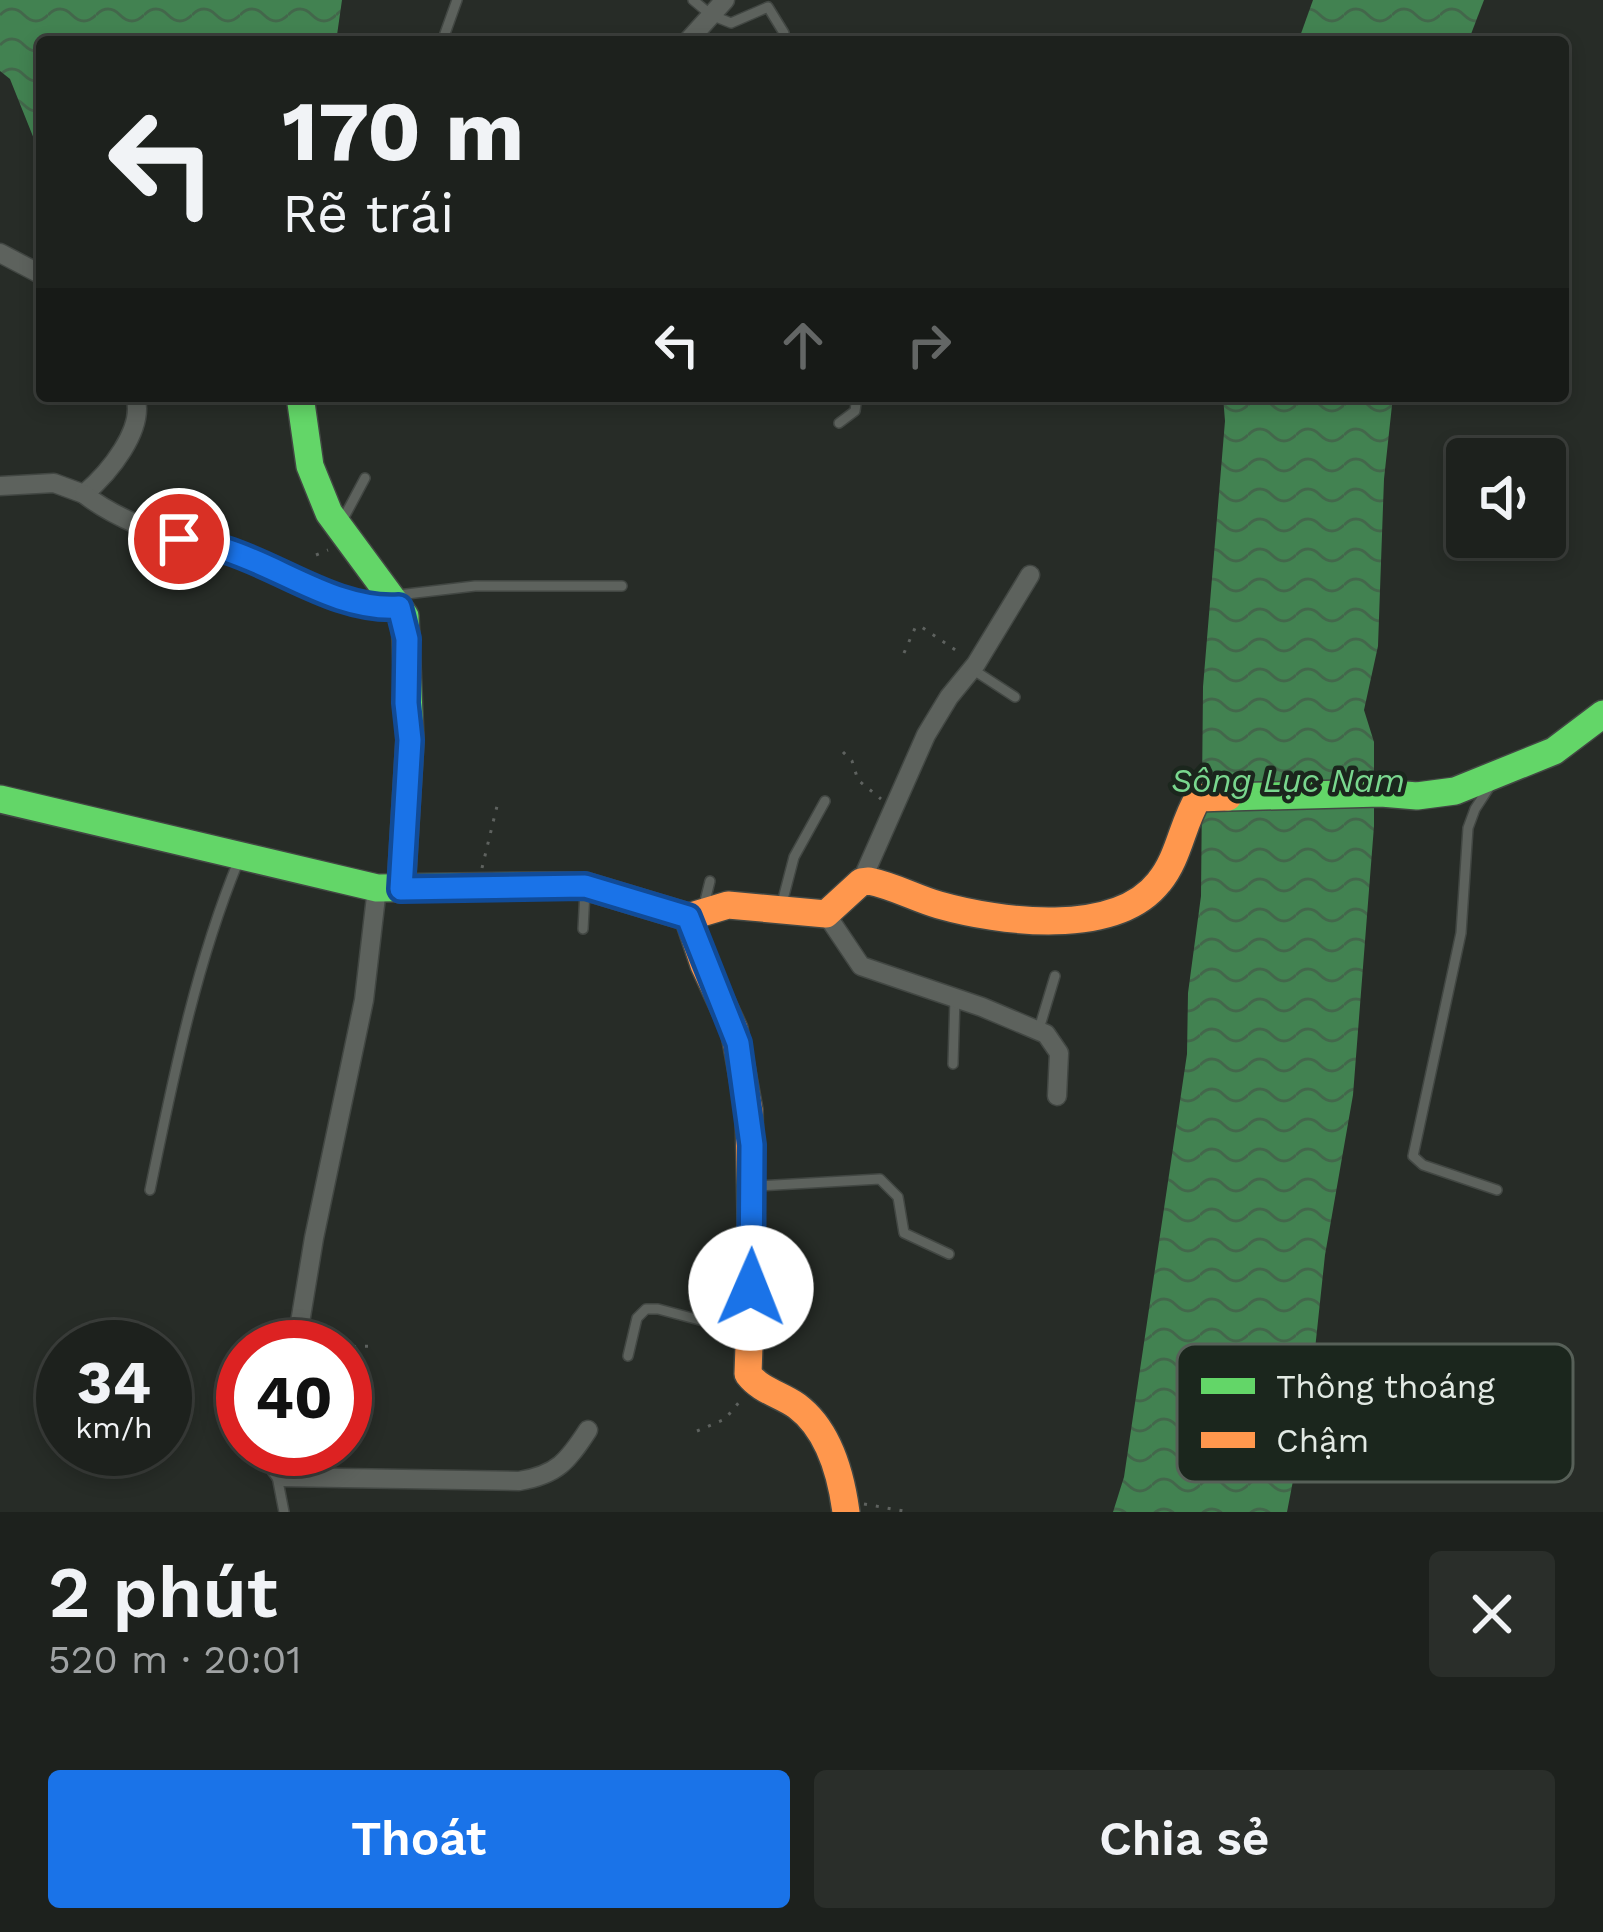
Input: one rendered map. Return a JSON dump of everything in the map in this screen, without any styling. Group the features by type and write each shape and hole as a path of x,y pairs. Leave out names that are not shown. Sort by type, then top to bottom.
{"street":[{"path":"692,36 718,7"},
{"path":"0,253 36,272"},
{"path":"84,494 113,464 135,421 136,402"},
{"path":"300,1320 389,888 410,740 407,639 396,601 338,527 310,466 301,402"},
{"path":"0,486 54,483 179,539 227,550 344,599 382,608 396,601"},
{"path":"826,914 861,882 926,734 1030,575"},
{"path":"861,882 878,882 986,917 1090,918 1126,906 1154,889 1175,858 1198,798 1437,794 1554,751 1603,714"},
{"path":"0,799 389,888 585,886 696,914 728,905 826,914 861,966 1039,1029 1058,1049 1058,1096"},
{"path":"696,914 738,1043 749,1110 752,1185 746,1367 754,1385 796,1406 813,1421 826,1444 845,1507"},
{"path":"308,1476 386,1481 542,1478 563,1467 588,1430"}],"lane":[{"path":"444,36 457,0"},
{"path":"693,0 718,7 731,23 766,7 784,32"},
{"path":"839,422 855,411 856,402"},
{"path":"338,527 365,478"},
{"path":"396,601 475,586 622,586"},
{"path":"974,667 1015,697"},
{"path":"1497,773 1468,828 1461,933 1413,1156 1423,1166 1497,1190"},
{"path":"781,908 794,857 825,801"},
{"path":"150,1190 175,1070 208,948 240,857"},
{"path":"696,914 710,880"},
{"path":"583,929 585,886"},
{"path":"1039,1029 1055,976"},
{"path":"953,1064 955,998"},
{"path":"752,1185 880,1179 898,1196 904,1233 949,1254"},
{"path":"628,1356 637,1318 646,1310 750,1333"},
{"path":"277,1476 284,1512"}],"path":[{"path":"904,653 920,626 974,667"},
{"path":"843,752 852,760 858,780 894,814"},
{"path":"478,887 498,802"},
{"path":"697,1431 730,1415 754,1385"},
{"path":"845,1507 910,1512"}],"water":[{"path":"0,0 342,0 337,36 36,36 36,141 10,79 0,71"},
{"path":"1313,0 1484,0 1470,36 1300,36"},
{"name":"Sông Lục Nam","path":"1223,402 1392,402 1384,479 1378,646 1364,710 1374,742 1374,826 1353,1095 1325,1255 1316,1344 1177,1344 1177,1482 1293,1482 1287,1512 1113,1512 1124,1477 1187,1054 1188,993 1201,896 1203,687"}],"traffic: fast":[{"path":"301,402 310,466 329,513 405,616 410,740 401,889"},
{"path":"1228,797 1417,796 1455,791 1554,751 1603,714"},
{"path":"0,799 377,888 535,886"}],"traffic: slow":[{"path":"535,886 585,886 688,917 728,905 826,914 861,882 869,881 939,905 992,916 1055,921 1086,918 1139,900 1166,873 1198,798 1228,797"},
{"path":"688,917 734,1029 749,1110 748,1374 797,1406 817,1427 837,1469 846,1512"}],"route":[{"path":"179,539 227,550 344,599 399,607 405,616 410,740 401,889 585,886 688,917 738,1043 752,1145 751,1288"}]}
